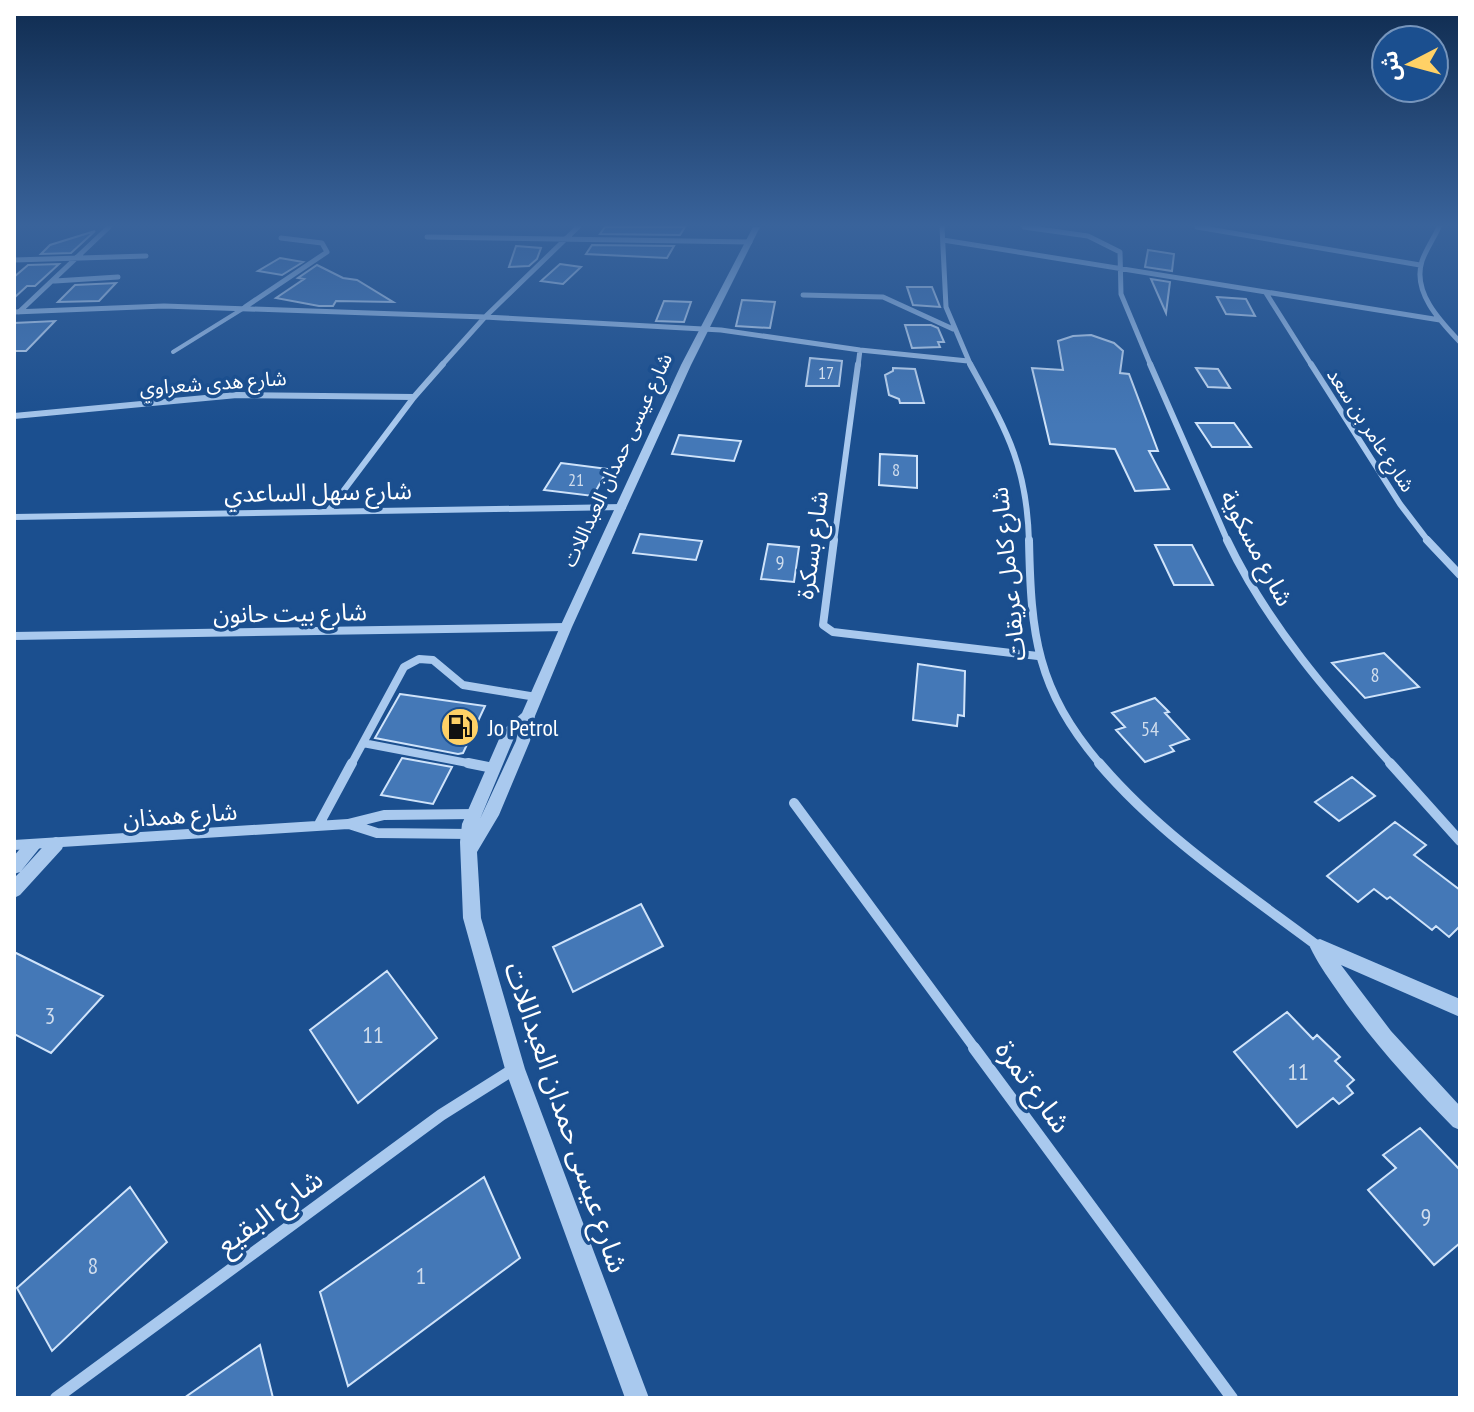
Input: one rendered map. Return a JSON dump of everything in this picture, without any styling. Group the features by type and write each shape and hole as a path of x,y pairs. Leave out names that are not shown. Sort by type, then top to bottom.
{"street":[{"path":"16,313 40,293"},
{"path":"173,352 266,293"},
{"path":"329,510 414,397 510,293"},
{"name":"شارع عيسى حمدان العبداللات","path":"472,839 491,815 566,627 723,293"},
{"name":"شارع كامل عريقات","path":"946,293 953,329 1012,442 1024,483 1032,616 1038,656 1047,684 1101,767 1142,808 1204,861 1319,947 1460,1008"},
{"name":"شارع مسكوية","path":"1121,293 1197,475 1249,586 1334,701 1460,841"},
{"path":"1266,293 1440,320"},
{"name":"شارع عامر بن سعد","path":"1266,293 1400,504 1460,575"},
{"path":"1425,293 1440,320 1460,342"},
{"path":"803,295 883,297 953,329"},
{"path":"16,313 164,306 704,328 860,350 968,361"},
{"name":"شارع بسكرة","path":"860,350 824,606 824,627 833,632 855,635 1038,656"},
{"name":"شارع هدى شعراوي","path":"14,416 237,395 414,397"},
{"name":"شارع سهل الساعدي","path":"14,517 623,507"},
{"name":"شارع بيت حانون","path":"14,636 566,627"},
{"path":"318,826 404,667 419,659 433,660 463,685 536,697"},
{"name":"شارع عيسى حمدان العبداللات","path":"528,716 510,730 473,814 474,931 515,1069 637,1398"},
{"path":"363,743 493,768"},
{"name":"شارع تمرة","path":"794,803 1232,1398"},
{"name":"شارع همذان","path":"14,845 348,824 384,815 491,815"},
{"name":"شارع همذان","path":"348,824 377,833 472,839"},
{"path":"14,890 56,844"},
{"path":"14,867 34,845"},
{"path":"1319,947 1369,1021 1402,1061 1460,1120"},
{"name":"شارع البقيع","path":"56,1398 441,1115 515,1069"}],"building":[{"path":"67,293 107,293 99,301 58,302"},
{"path":"284,293 378,293 393,302 336,301 333,306 319,306 276,298"},
{"path":"909,293 934,293 940,307 913,305"},
{"path":"1157,293 1169,293 1166,313"},
{"path":"1217,297 1246,299 1255,316 1226,314"},
{"path":"742,300 775,302 770,328 736,326"},
{"path":"664,301 691,302 684,322 656,321"},
{"path":"55,321 26,351 14,351 14,323"},
{"path":"905,325 938,328 944,342 938,342 940,347 912,348"},
{"path":"1091,335 1114,343 1123,351 1120,373 1129,374 1158,451 1149,451 1169,489 1135,491 1115,449 1050,444 1032,368 1063,370 1058,341"},
{"path":"810,358 842,361 839,386 806,386"},
{"path":"893,368 915,369 924,403 900,403 899,399 889,395 885,375"},
{"path":"1196,368 1218,369 1230,388 1208,387"},
{"path":"1196,423 1234,423 1251,447 1212,447"},
{"path":"679,435 741,441 734,461 672,454"},
{"path":"880,454 917,456 917,488 879,485"},
{"path":"561,463 608,469 593,496 544,490"},
{"path":"640,534 702,541 696,560 633,553"},
{"path":"768,544 799,547 794,582 761,579"},
{"path":"1155,545 1192,545 1213,585 1174,585"},
{"path":"1384,653 1419,687 1365,698 1332,663"},
{"path":"918,664 965,671 964,716 958,715 957,726 913,720"},
{"path":"400,694 485,706 463,753 375,738"},
{"path":"1155,698 1189,739 1170,746 1174,751 1145,762 1116,730 1125,727 1112,713"},
{"path":"402,758 452,767 433,804 381,795"},
{"path":"1352,777 1375,796 1339,821 1315,802"},
{"path":"1395,822 1426,845 1414,855 1460,890 1460,926 1449,937 1436,926 1432,930 1390,897 1387,899 1374,889 1358,902 1327,876"},
{"path":"641,904 663,946 573,992 553,947"},
{"path":"14,952 103,996 51,1053 14,1034"},
{"path":"387,971 437,1038 358,1103 310,1030"},
{"path":"1287,1012 1313,1039 1317,1035 1340,1057 1335,1061 1354,1080 1347,1086 1353,1093 1339,1104 1333,1098 1297,1127 1234,1052"},
{"path":"1420,1128 1460,1170 1460,1243 1434,1265 1368,1190 1396,1168 1383,1155"},
{"path":"484,1177 520,1258 348,1386 320,1292"},
{"path":"130,1187 167,1242 52,1351 17,1288"},
{"path":"260,1345 273,1398 184,1398"}],"place":[{"name":"Jo Petrol","path":"460,727"}]}
